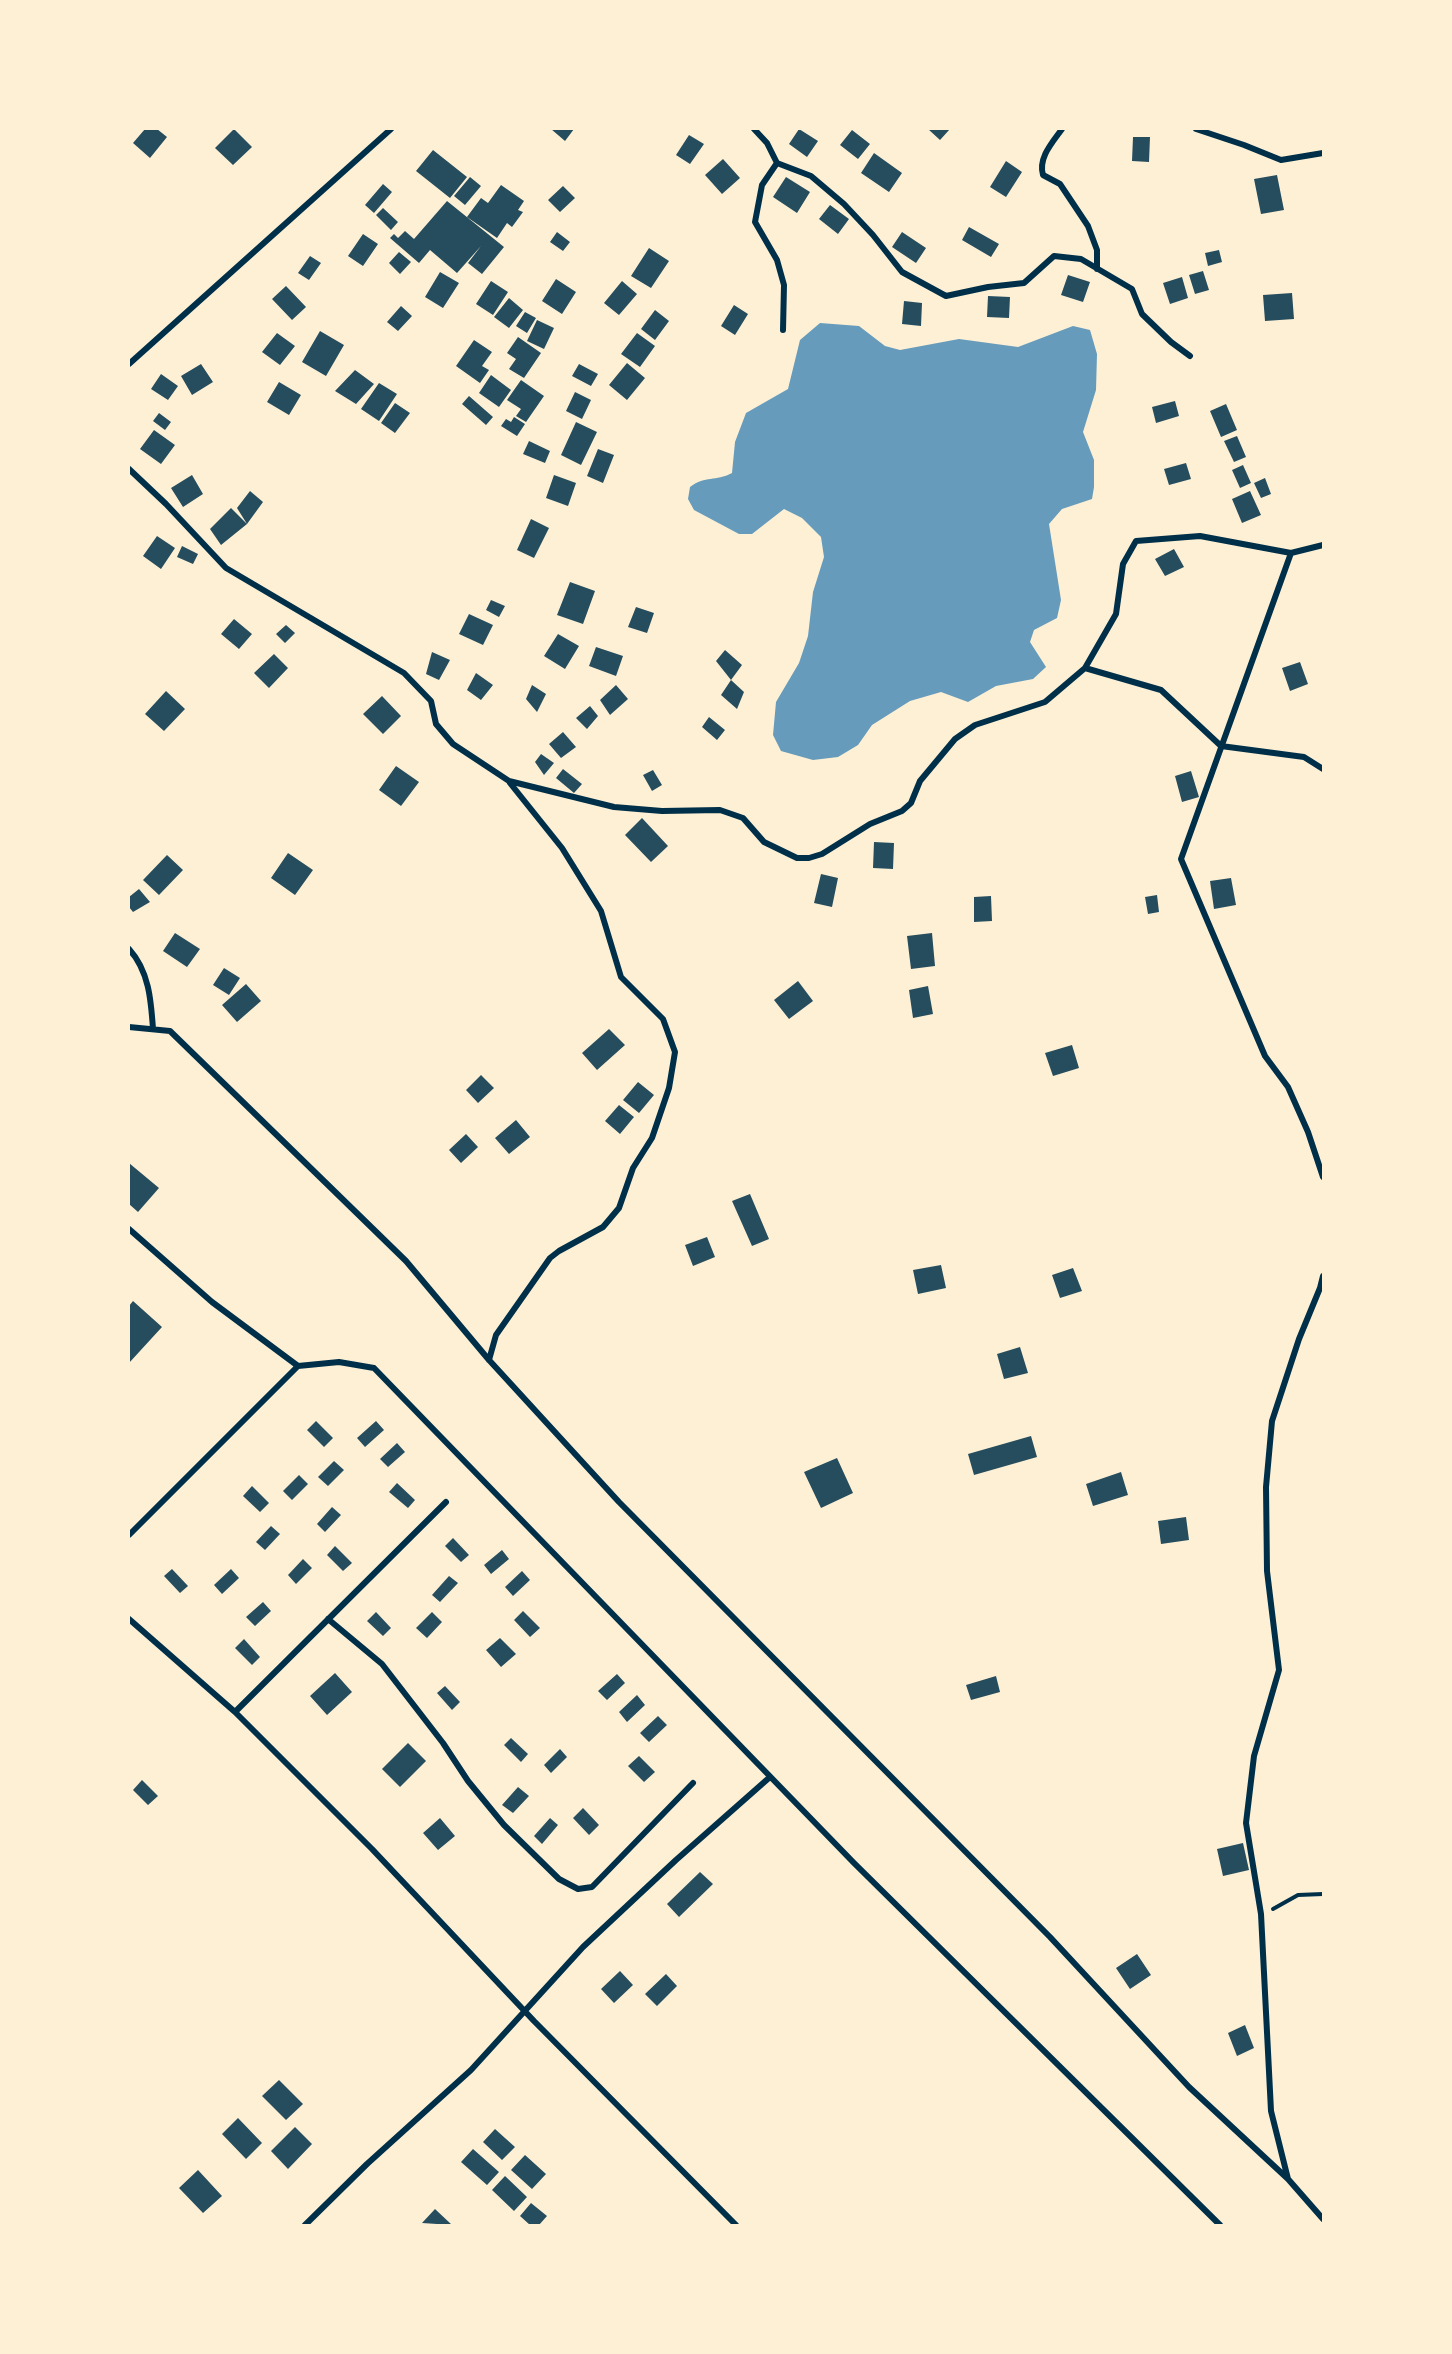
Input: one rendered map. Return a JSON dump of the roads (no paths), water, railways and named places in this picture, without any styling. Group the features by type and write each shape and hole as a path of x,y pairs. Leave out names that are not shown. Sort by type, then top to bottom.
{"street":[{"path":"129,363 391,129"},
{"path":"754,129 767,143 777,163 811,176 844,204 873,235 902,272 946,296 988,286 1024,283 1054,256 1081,259 1132,289 1142,314 1171,342 1190,356"},
{"path":"1062,129 1047,150 1040,166 1042,176 1060,184 1088,226 1097,250 1097,269"},
{"path":"1196,129 1281,160 1323,153"},
{"path":"777,163 762,185 755,222 777,260 784,285 783,330"},
{"path":"129,469 166,504 226,568 404,673 431,701 436,724 453,744 509,782 562,848 601,911 621,977 663,1019 675,1052 669,1088 652,1138 633,1168 619,1209 603,1227 550,1258 496,1335 489,1360"},
{"path":"509,782 614,807 662,811 720,810 742,818 764,842 797,858 809,858 822,854 870,824 902,811 911,803 920,781 954,739 975,725 1045,702 1085,668 1116,614 1123,564 1136,541 1200,536 1291,553 1323,545"},
{"path":"1291,553 1181,859 1265,1056 1288,1087 1308,1132 1323,1177"},
{"path":"1085,668 1161,690 1221,746 1304,758 1323,769"},
{"path":"129,949 137,957 151,992 153,1029"},
{"path":"129,1028 170,1031 406,1261 489,1360 619,1502 1050,1937 1189,2086 1288,2179 1323,2218"},
{"path":"129,1229 212,1302 298,1366"},
{"path":"1288,2179 1271,2110 1262,1914 1246,1822 1254,1756 1279,1670 1267,1571 1266,1487 1272,1421 1323,1276"},
{"path":"129,1535 298,1366 339,1362 374,1368 854,1863 1220,2225"},
{"path":"235,1712 446,1502"},
{"path":"129,1619 235,1712 372,1849 525,2011 736,2225"},
{"path":"328,1619 382,1664 443,1743 468,1781 504,1825 559,1879 578,1889 592,1887 693,1783"},
{"path":"304,2225 367,2163 471,2070 583,1947 676,1860 770,1777"}],"water":[{"path":"820,323 859,326 885,346 900,350 959,339 1018,347 1073,326 1090,330 1097,354 1096,390 1083,432 1094,460 1092,499 1062,509 1049,524 1061,600 1057,618 1034,630 1030,642 1046,667 1033,679 996,686 968,702 941,692 910,701 872,725 858,745 838,757 813,760 781,751 773,735 776,702 799,663 808,636 813,592 824,557 821,537 802,518 784,509 752,534 739,534 694,510 688,499 690,487 696,483 732,473 735,442 746,413 788,389 800,340"}]}
